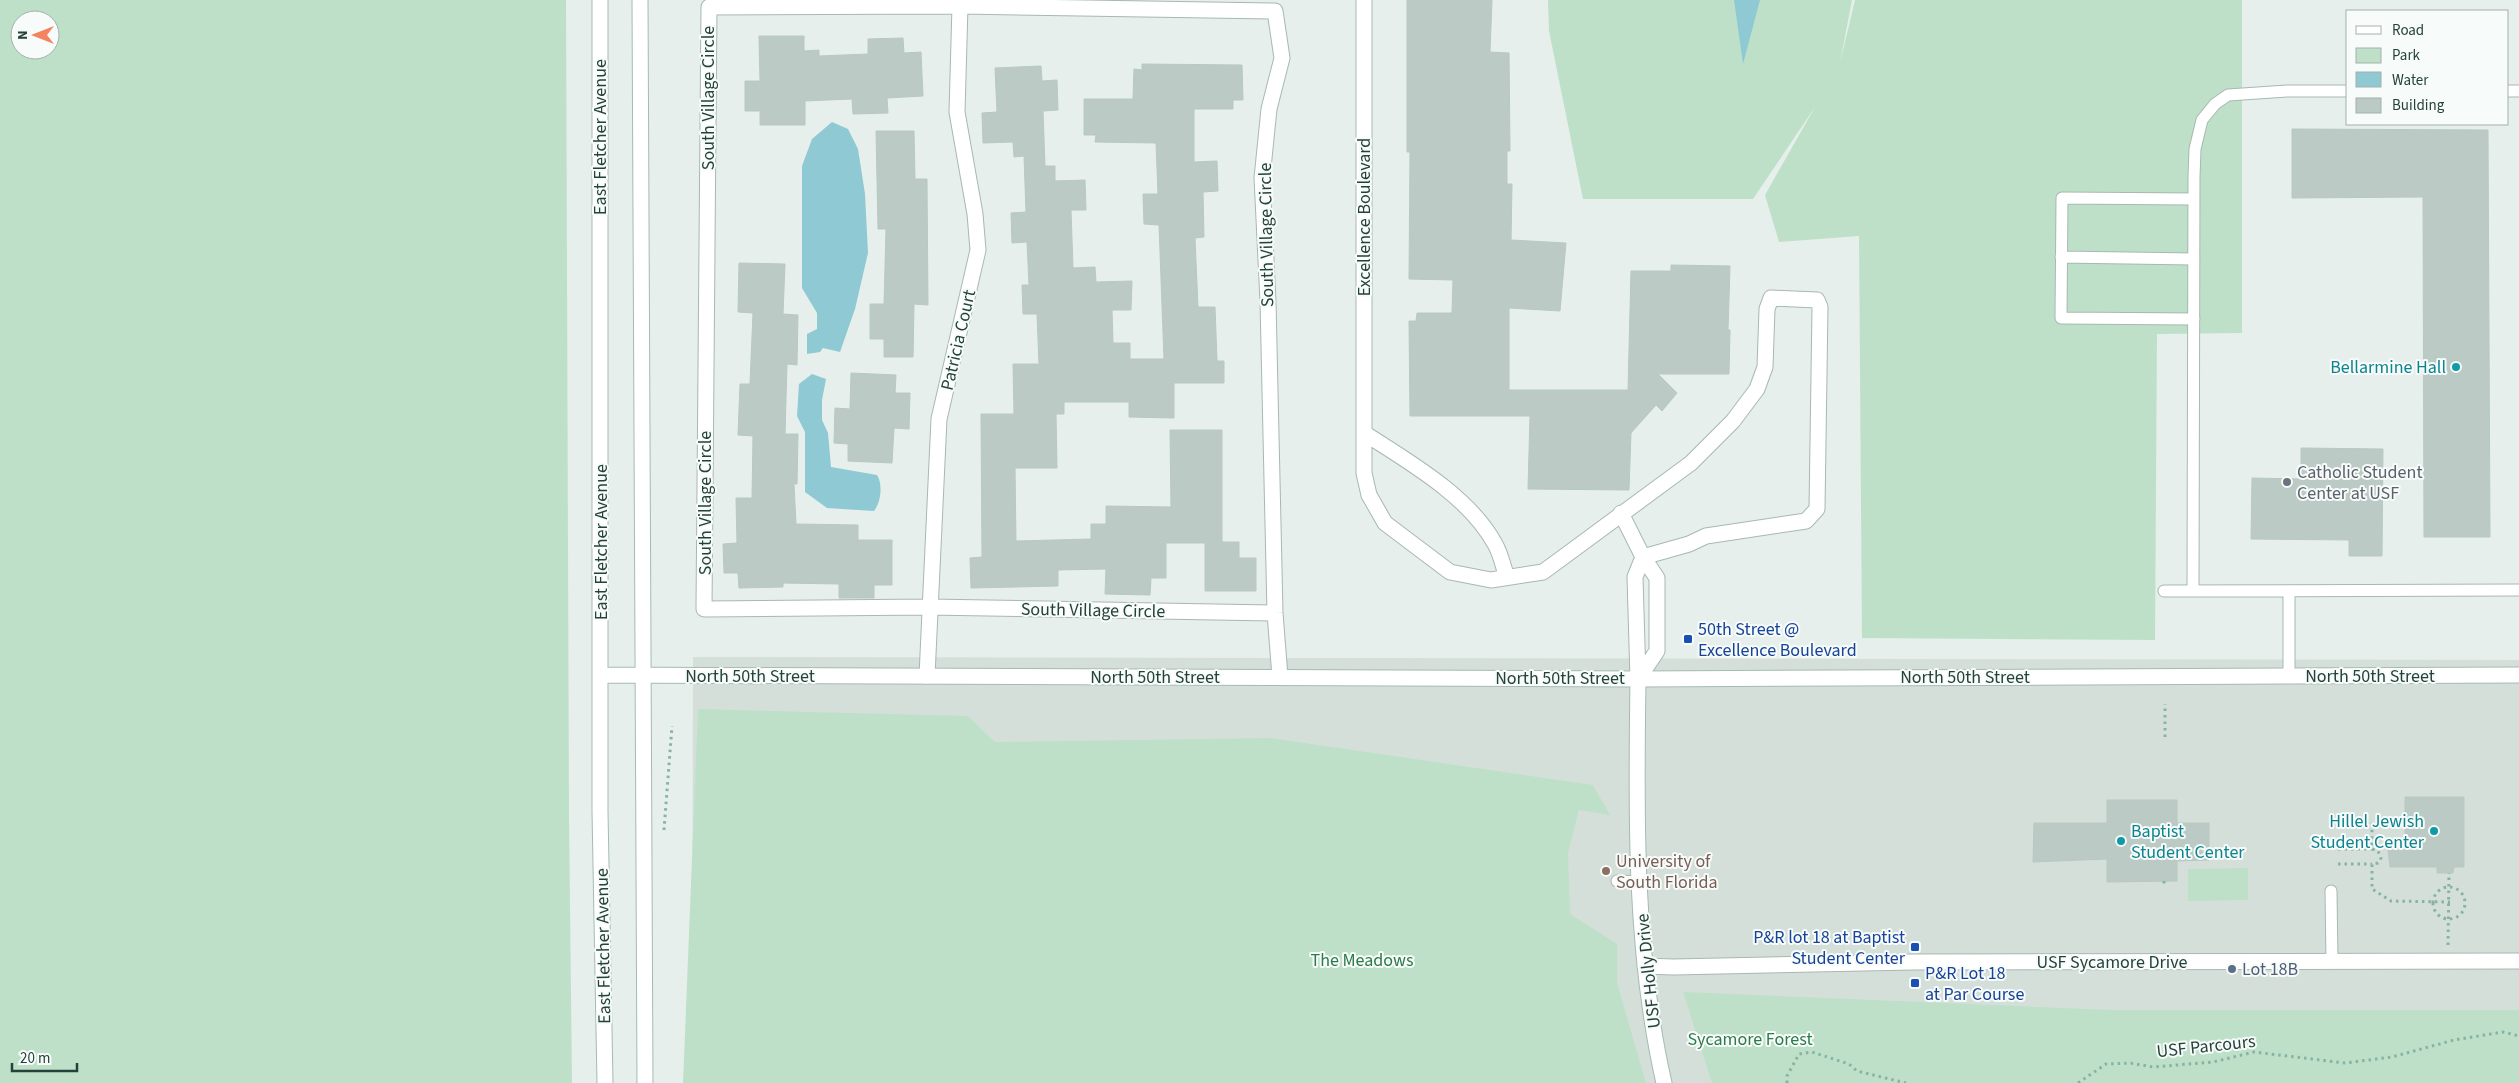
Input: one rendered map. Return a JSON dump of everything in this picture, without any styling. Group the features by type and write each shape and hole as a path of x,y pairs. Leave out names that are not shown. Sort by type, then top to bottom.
{"street":[{"name":"East Fletcher Avenue","path":"600,0 600,811 605,1083"},
{"path":"640,0 645,1083"},
{"name":"Excellence Boulevard","path":"1364,0 1364,473 1369,495 1385,522 1450,572 1491,580 1543,572 1691,463 1733,421 1757,389 1765,367 1767,308 1771,298 1817,300 1820,307 1817,509 1806,521 1706,536 1689,544 1643,557"},
{"name":"Patricia Court","path":"927,676 939,419 978,250 975,214 957,112 960,6"},
{"name":"South Village Circle","path":"1276,613 929,607 704,610 709,7 960,6 1276,11 1282,58 1269,109 1262,178 1268,301 1276,613 1280,677"},
{"path":"1364,433 1430,474 1470,512 1496,544 1507,577"},
{"path":"1621,513 1643,557 1657,578 1658,650 1638,679"},
{"path":"1638,679 1635,577 1643,557"},
{"name":"North 50th Street","path":"601,675 1638,679 2519,675"},
{"name":"USF Holly Drive","path":"1638,679 1640,882 1645,966 1657,1053 1664,1083"},
{"name":"USF Sycamore Drive","path":"1645,966 1683,967 1913,962 2519,960"}],"lane":[{"path":"2193,591 2194,199 2195,149 2202,120 2215,104 2228,94 2346,91"},
{"path":"2194,199 2062,198 2061,257 2061,318 2194,319"},
{"path":"2061,257 2194,259"},
{"path":"2164,591 2519,590"},
{"path":"2289,591 2289,676"},
{"path":"1616,881 1640,882"},
{"path":"2331,891 2332,962"}],"path":[{"path":"2165,737 2166,704"},
{"path":"2372,849 2372,824 2405,820"},
{"path":"2338,849 2372,849 2378,852 2380,858 2378,863 2372,864 2338,864"},
{"path":"2372,864 2372,889 2391,902 2450,902"},
{"path":"2449,873 2449,961"},
{"path":"2449,887 2461,891 2465,900 2463,911 2458,916 2449,919 2438,914 2433,903 2439,891 2449,887"},
{"name":"USF Parcours","path":"2078,1083 2106,1064 2130,1063 2153,1067 2212,1062 2254,1052 2345,1063 2392,1057 2424,1046 2464,1038 2503,1032 2519,1036"},
{"path":"1787,1083 1787,1076 1799,1054 1812,1052 1849,1064 1858,1071 1906,1083"}],"shaded area":[{"name":"University of South Florida","path":"693,657 2519,660 2519,1083 692,1083"}],"green space":[{"path":"0,0 566,0 569,816 572,1083 0,1083"},
{"path":"1548,0 1852,0 1840,63 1855,0 2242,0 2242,333 2157,334 2155,640 1862,638 1859,236 1779,242 1765,195 1815,107 1753,199 1583,199 1549,31"},
{"name":"The Meadows","path":"698,709 968,716 995,742 1270,738 1593,785 1610,815 1579,810 1568,853 1570,914 1617,944 1617,983 1646,1083 683,1083"},
{"path":"2248,868 2248,900 2188,901 2188,869"},
{"name":"Sycamore Forest","path":"1683,992 2112,1010 2519,1010 2519,1083 1712,1083"}],"water":[{"path":"1734,0 1760,0 1743,64"},
{"path":"832,122 848,129 858,149 865,194 868,253 855,309 840,352 823,348 820,352 807,354 807,334 817,329 817,313 802,288 802,166 812,139"},
{"path":"812,374 826,379 822,400 822,420 828,433 831,467 877,475 880,483 880,493 874,511 827,508 805,492 805,432 797,416 799,384"}],"building":[{"path":"1407,0 1492,0 1490,52 1509,53 1510,151 1507,151 1507,184 1512,184 1511,240 1566,243 1560,311 1509,308 1509,390 1628,390 1631,271 1671,271 1671,265 1730,266 1729,374 1658,374 1677,393 1662,411 1656,405 1631,433 1629,490 1528,489 1530,416 1410,416 1409,321 1416,321 1417,313 1452,313 1453,280 1409,279 1410,152 1407,152"},
{"path":"759,36 804,36 804,51 819,50 819,56 868,54 868,39 903,38 904,53 921,52 923,96 887,98 888,113 853,114 852,99 805,101 805,125 760,125 760,111 745,111 745,81 760,81"},
{"path":"1142,64 1242,65 1243,100 1233,100 1233,109 1194,109 1194,162 1217,161 1218,191 1203,192 1204,237 1195,238 1198,307 1215,307 1217,361 1224,361 1224,383 1174,383 1174,418 1129,417 1129,402 1064,402 1064,414 1056,414 1057,468 1015,468 1016,541 1091,539 1091,524 1106,524 1106,506 1171,507 1170,430 1222,430 1222,542 1239,542 1239,558 1256,558 1256,591 1205,591 1205,543 1166,543 1166,578 1151,578 1150,595 1105,594 1106,569 1058,570 1058,586 971,588 970,558 982,557 981,414 1014,414 1013,364 1039,364 1037,314 1023,314 1022,285 1029,285 1027,242 1012,243 1011,213 1026,212 1024,156 1014,157 1013,142 983,143 982,113 997,112 995,68 1041,66 1042,81 1057,80 1058,110 1043,111 1045,166 1055,166 1055,181 1085,180 1086,210 1071,210 1073,268 1095,267 1096,282 1132,281 1131,310 1112,310 1113,343 1130,343 1130,359 1164,359 1159,225 1144,224 1143,194 1158,194 1156,143 1095,142 1096,135 1084,135 1084,99 1133,99 1134,69 1142,70"},
{"name":"Bellarmine Hall","path":"2292,129 2488,130 2490,537 2424,537 2423,197 2292,198"},
{"path":"876,131 914,131 915,179 927,179 928,305 914,304 913,357 884,357 884,339 870,339 870,304 884,304 886,229 878,229"},
{"path":"739,263 785,264 783,314 798,315 797,365 787,364 785,434 798,434 797,484 794,484 796,524 858,525 858,540 892,540 892,585 874,585 874,598 839,598 839,584 783,583 783,587 739,588 738,573 724,573 723,544 737,543 736,498 752,498 753,436 738,435 740,384 750,384 753,313 738,312"},
{"path":"851,373 896,375 895,393 910,393 909,429 894,428 892,463 848,461 848,444 834,443 835,408 850,409"},
{"path":"2301,448 2383,449 2382,556 2349,556 2349,540 2251,539 2252,478 2301,479"},
{"name":"Hillel Jewish Student Center","path":"2405,797 2464,797 2464,867 2454,867 2453,873 2437,873 2437,867 2390,867 2387,842 2405,841"},
{"name":"Baptist Student Center","path":"2107,800 2177,800 2177,823 2209,823 2209,860 2177,861 2177,881 2107,882 2107,859 2033,862 2034,823 2107,823"}],"place":[{"name":"Bellarmine Hall","path":"2456,367"},
{"name":"Catholic Student Center at USF","path":"2287,482"},
{"name":"50th Street @ Excellence Boulevard","path":"1688,639"},
{"name":"Hillel Jewish Student Center","path":"2434,831"},
{"name":"Baptist Student Center","path":"2121,841"},
{"name":"University of South Florida","path":"1606,871"},
{"name":"P&R lot 18 at Baptist Student Center","path":"1915,947"},
{"name":"Lot 18B","path":"2232,969"},
{"name":"P&R Lot 18 at Par Course","path":"1915,983"}]}
